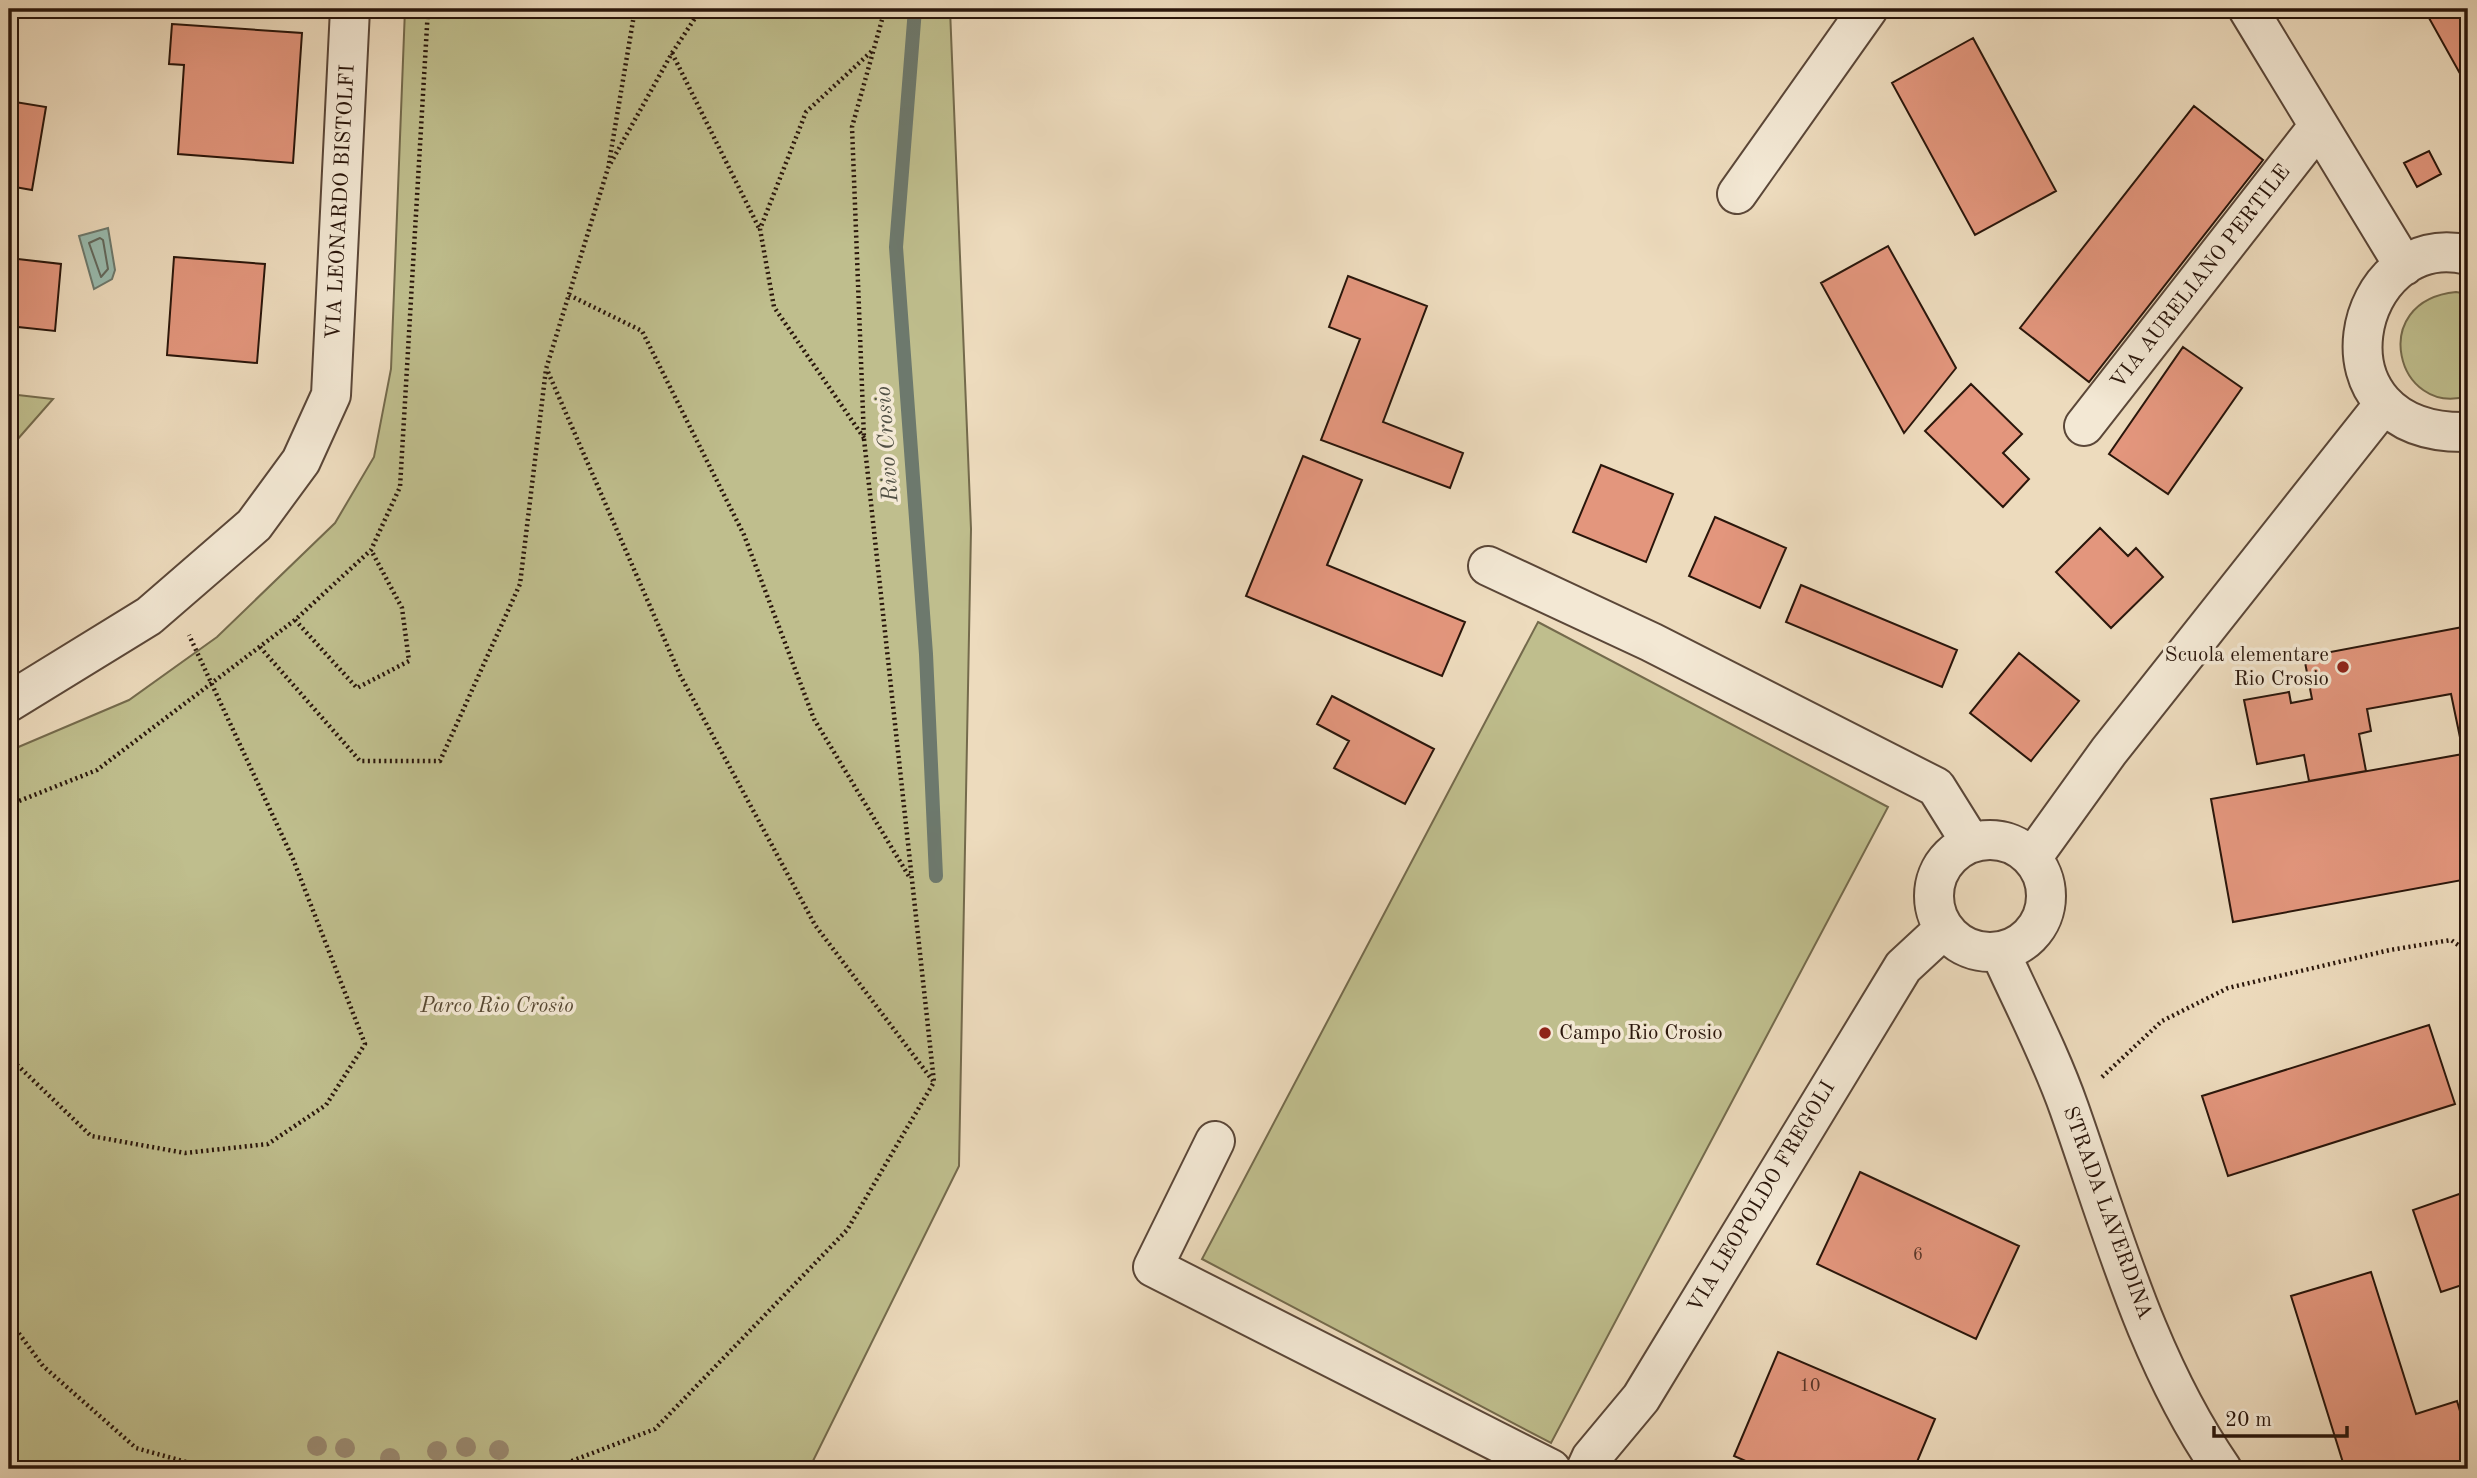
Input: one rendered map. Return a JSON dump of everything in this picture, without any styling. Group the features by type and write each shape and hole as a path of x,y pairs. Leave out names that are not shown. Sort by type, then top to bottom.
{"street":[{"name":"VIA LEONARDO BISTOLFI","path":"171,596 254,525 301,461 331,395 350,9"},
{"path":"1737,194 1868,9"},
{"path":"2248,9 2317,128 2404,266"},
{"name":"VIA AURELIANO PERTILE","path":"2084,426 2317,128"},
{"path":"2468,255 2430,255 2404,266 2380,287 2365,315 2361,346 2368,377 2384,404 2409,423 2438,433 2468,432"},
{"path":"2032,858 2109,751 2384,404"},
{"path":"1489,566 1651,642 1936,787 1971,843"},
{"path":"9,702 149,616 171,596"},
{"path":"2004,841 2032,858 2046,889 2045,907 2029,936 2000,952 1969,948 1944,929 1936,913 1933,896 1935,879 1949,857 1971,843 2004,841"},
{"name":"VIA LEOPOLDO FREGOLI","path":"1584,1466 1641,1398 1903,967 1944,929"},
{"name":"STRADA LAVERDINA","path":"2000,952 2068,1105 2158,1356 2191,1425 2222,1469"},
{"path":"1216,1141 1153,1267 1551,1469"}],"path":[{"path":"260,647 360,761 440,761 520,584 547,369 608,168 635,9"},
{"path":"608,168 672,53 701,9"},
{"path":"551,1469 655,1429 847,1230 934,1082 864,439 852,127 885,9"},
{"path":"9,805 97,769 211,686 295,620 371,550 400,487 429,11"},
{"path":"760,229 806,112 873,50"},
{"path":"672,53 760,229 775,307 864,439"},
{"path":"569,295 642,331 744,535 814,719 912,881"},
{"path":"547,369 680,675 815,925 934,1082"},
{"path":"295,620 357,688 409,661 402,608 371,550"},
{"path":"9,1057 91,1136 185,1153 268,1144 327,1105 365,1044 293,859 171,596"},
{"path":"2068,1105 2162,1021 2228,988 2390,950 2451,940 2468,953"},
{"path":"9,1320 43,1366 136,1448 211,1469"}],"green space":[{"name":"Parco Rio Crosio","path":"405,9 950,9 971,529 959,1166 809,1469 9,1469 9,751 129,700 217,637 335,523 374,457 391,369"},
{"path":"2456,292 2468,294 2468,396 2443,398 2424,390 2409,375 2402,356 2402,335 2410,315 2428,300"},
{"path":"9,394 53,399 9,449"},
{"name":"Campo Rio Crosio","path":"1538,622 1888,807 1551,1443 1202,1259"}],"water":[{"path":"108,228 115,270 112,279 94,289 79,236"}],"building":[{"path":"2424,9 2468,9 2468,88"},
{"path":"172,24 302,33 293,163 178,154 184,65 169,64"},
{"path":"1973,38 2056,191 1975,235 1892,83"},
{"path":"9,101 46,107 32,190 9,186"},
{"path":"2194,106 2263,160 2089,382 2020,328"},
{"path":"2429,151 2441,174 2417,187 2404,163"},
{"path":"1888,246 1956,368 1904,433 1821,283"},
{"path":"174,257 265,264 257,363 167,355"},
{"path":"9,258 61,264 55,331 9,326"},
{"path":"1348,276 1427,306 1383,422 1463,453 1450,488 1321,440 1360,339 1329,327"},
{"path":"2183,347 2242,388 2168,494 2109,454"},
{"path":"1971,384 2022,434 2003,453 2029,479 2003,507 1925,431"},
{"path":"1303,456 1362,480 1327,565 1465,622 1442,676 1246,596"},
{"path":"1601,465 1673,494 1646,562 1573,532"},
{"path":"1715,517 1786,548 1760,608 1689,576"},
{"path":"2100,528 2128,556 2136,548 2163,577 2111,628 2056,572"},
{"path":"1801,585 1957,650 1942,687 1786,622"},
{"path":"2468,626 2468,776 2451,694 2367,709 2371,731 2359,734 2366,771 2309,781 2304,755 2257,764 2244,700 2289,692 2291,703 2312,699 2304,657"},
{"path":"2019,653 2079,701 2031,761 1970,713"},
{"path":"1332,696 1434,749 1405,804 1334,768 1349,741 1317,724"},
{"path":"2463,754 2468,785 2468,879 2233,922 2211,799"},
{"path":"2429,1025 2455,1104 2228,1176 2202,1096"},
{"path":"1860,1172 2019,1246 1976,1339 1817,1264"},
{"path":"2468,1191 2468,1283 2441,1292 2413,1210"},
{"path":"2371,1272 2416,1414 2457,1401 2468,1438 2468,1469 2345,1469 2291,1296"},
{"path":"1778,1352 1935,1419 1914,1469 1764,1469 1734,1456"}],"waterway":[{"name":"Rivo Crosio","path":"915,9 896,247 926,654 936,876"}],"place":[{"name":"Scuola elementare Rio Crosio","path":"2343,667"},
{"name":"Campo Rio Crosio","path":"1545,1033"}]}
